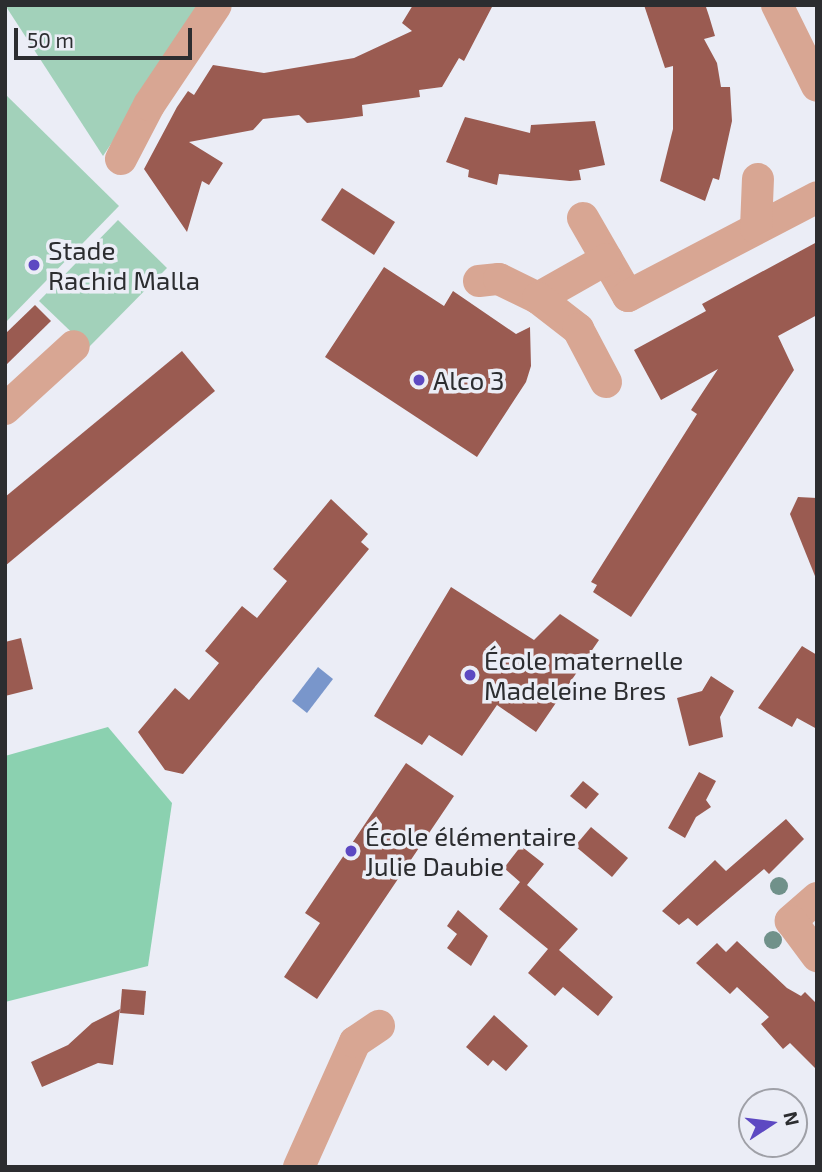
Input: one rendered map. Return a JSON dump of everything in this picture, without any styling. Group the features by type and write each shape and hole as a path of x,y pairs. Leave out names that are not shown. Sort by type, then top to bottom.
{"street":[{"path":"121,159 149,105 216,5"},
{"path":"776,5 817,86"},
{"path":"756,228 758,179"},
{"path":"583,218 628,296 817,197"},
{"path":"538,298 605,255"},
{"path":"479,281 499,279 538,298 578,330 606,383"},
{"path":"5,409 74,346"},
{"path":"817,898 791,921 817,956"},
{"path":"299,1167 355,1042 379,1027"}],"green space":[{"path":"5,5 204,5 103,156"},
{"name":"Stade Rachid Malla","path":"5,94 119,206 5,323"},
{"path":"118,220 167,268 88,348 39,301"},
{"path":"108,727 172,803 148,966 5,1002 5,756"}],"water":[{"path":"318,667 333,679 307,713 292,701"}],"building":[{"path":"413,5 493,5 464,61 459,58 442,87 419,90 420,97 362,105 363,116 307,123 299,115 263,119 253,130 189,142 223,163 209,185 202,181 187,232 144,169 177,107 188,91 194,95 213,65 264,73 354,58 412,31 402,23"},
{"path":"644,5 706,7 709,16 715,36 704,39 717,63 721,87 730,87 732,121 719,180 713,178 705,201 660,181 673,129 673,66 665,68"},
{"path":"465,117 530,133 531,125 595,121 605,165 579,170 581,180 570,181 499,174 497,185 468,177 469,170 446,162"},
{"path":"342,188 395,222 374,255 321,220"},
{"path":"817,242 817,315 778,336 794,370 631,617 593,592 597,585 591,582 697,414 691,410 718,369 661,400 634,350 706,311 702,304"},
{"path":"384,267 444,306 453,291 516,334 530,327 531,366 526,382 477,457 325,357"},
{"path":"35,305 51,321 5,366 5,334"},
{"path":"182,351 215,391 5,566 5,497"},
{"path":"798,497 817,498 817,581 790,514"},
{"path":"331,499 368,534 361,542 369,549 183,774 165,770 138,732 175,688 189,700 219,663 205,651 242,606 257,618 287,581 273,569"},
{"path":"451,587 534,640 560,614 599,640 536,732 497,705 462,756 429,735 422,745 374,716"},
{"path":"21,638 33,689 5,696 5,642"},
{"path":"802,646 817,655 817,729 797,718 792,727 758,708"},
{"path":"711,676 734,691 720,717 723,737 689,746 677,698 702,691"},
{"path":"406,763 454,796 317,999 284,977 320,923 305,913"},
{"path":"699,772 716,781 706,800 711,807 696,817 685,838 668,828"},
{"path":"583,781 599,794 586,809 570,796"},
{"path":"786,819 804,839 769,874 764,869 697,926 688,918 679,925 662,911 715,860 726,871"},
{"path":"591,827 628,858 612,877 575,846"},
{"path":"521,846 544,864 527,885 578,929 559,950 613,997 598,1016 563,987 555,996 528,973 548,949 499,909 520,882 504,868"},
{"path":"458,910 488,936 471,966 447,948 457,934 447,926"},
{"path":"737,941 787,988 801,996 805,992 817,1004 817,1070 790,1043 783,1049 761,1024 769,1017 737,987 730,994 696,963 717,943 726,952"},
{"path":"122,989 146,991 144,1015 120,1013"},
{"path":"120,1009 113,1065 98,1063 42,1087 31,1062 68,1045 92,1023"},
{"path":"494,1015 528,1046 506,1071 493,1060 488,1066 466,1047"}],"place":[{"name":"Stade Rachid Malla","path":"34,265"},
{"name":"Alco 3","path":"419,380"},
{"name":"École maternelle Madeleine Bres","path":"470,675"},
{"name":"École élémentaire Julie Daubie","path":"351,851"}]}
